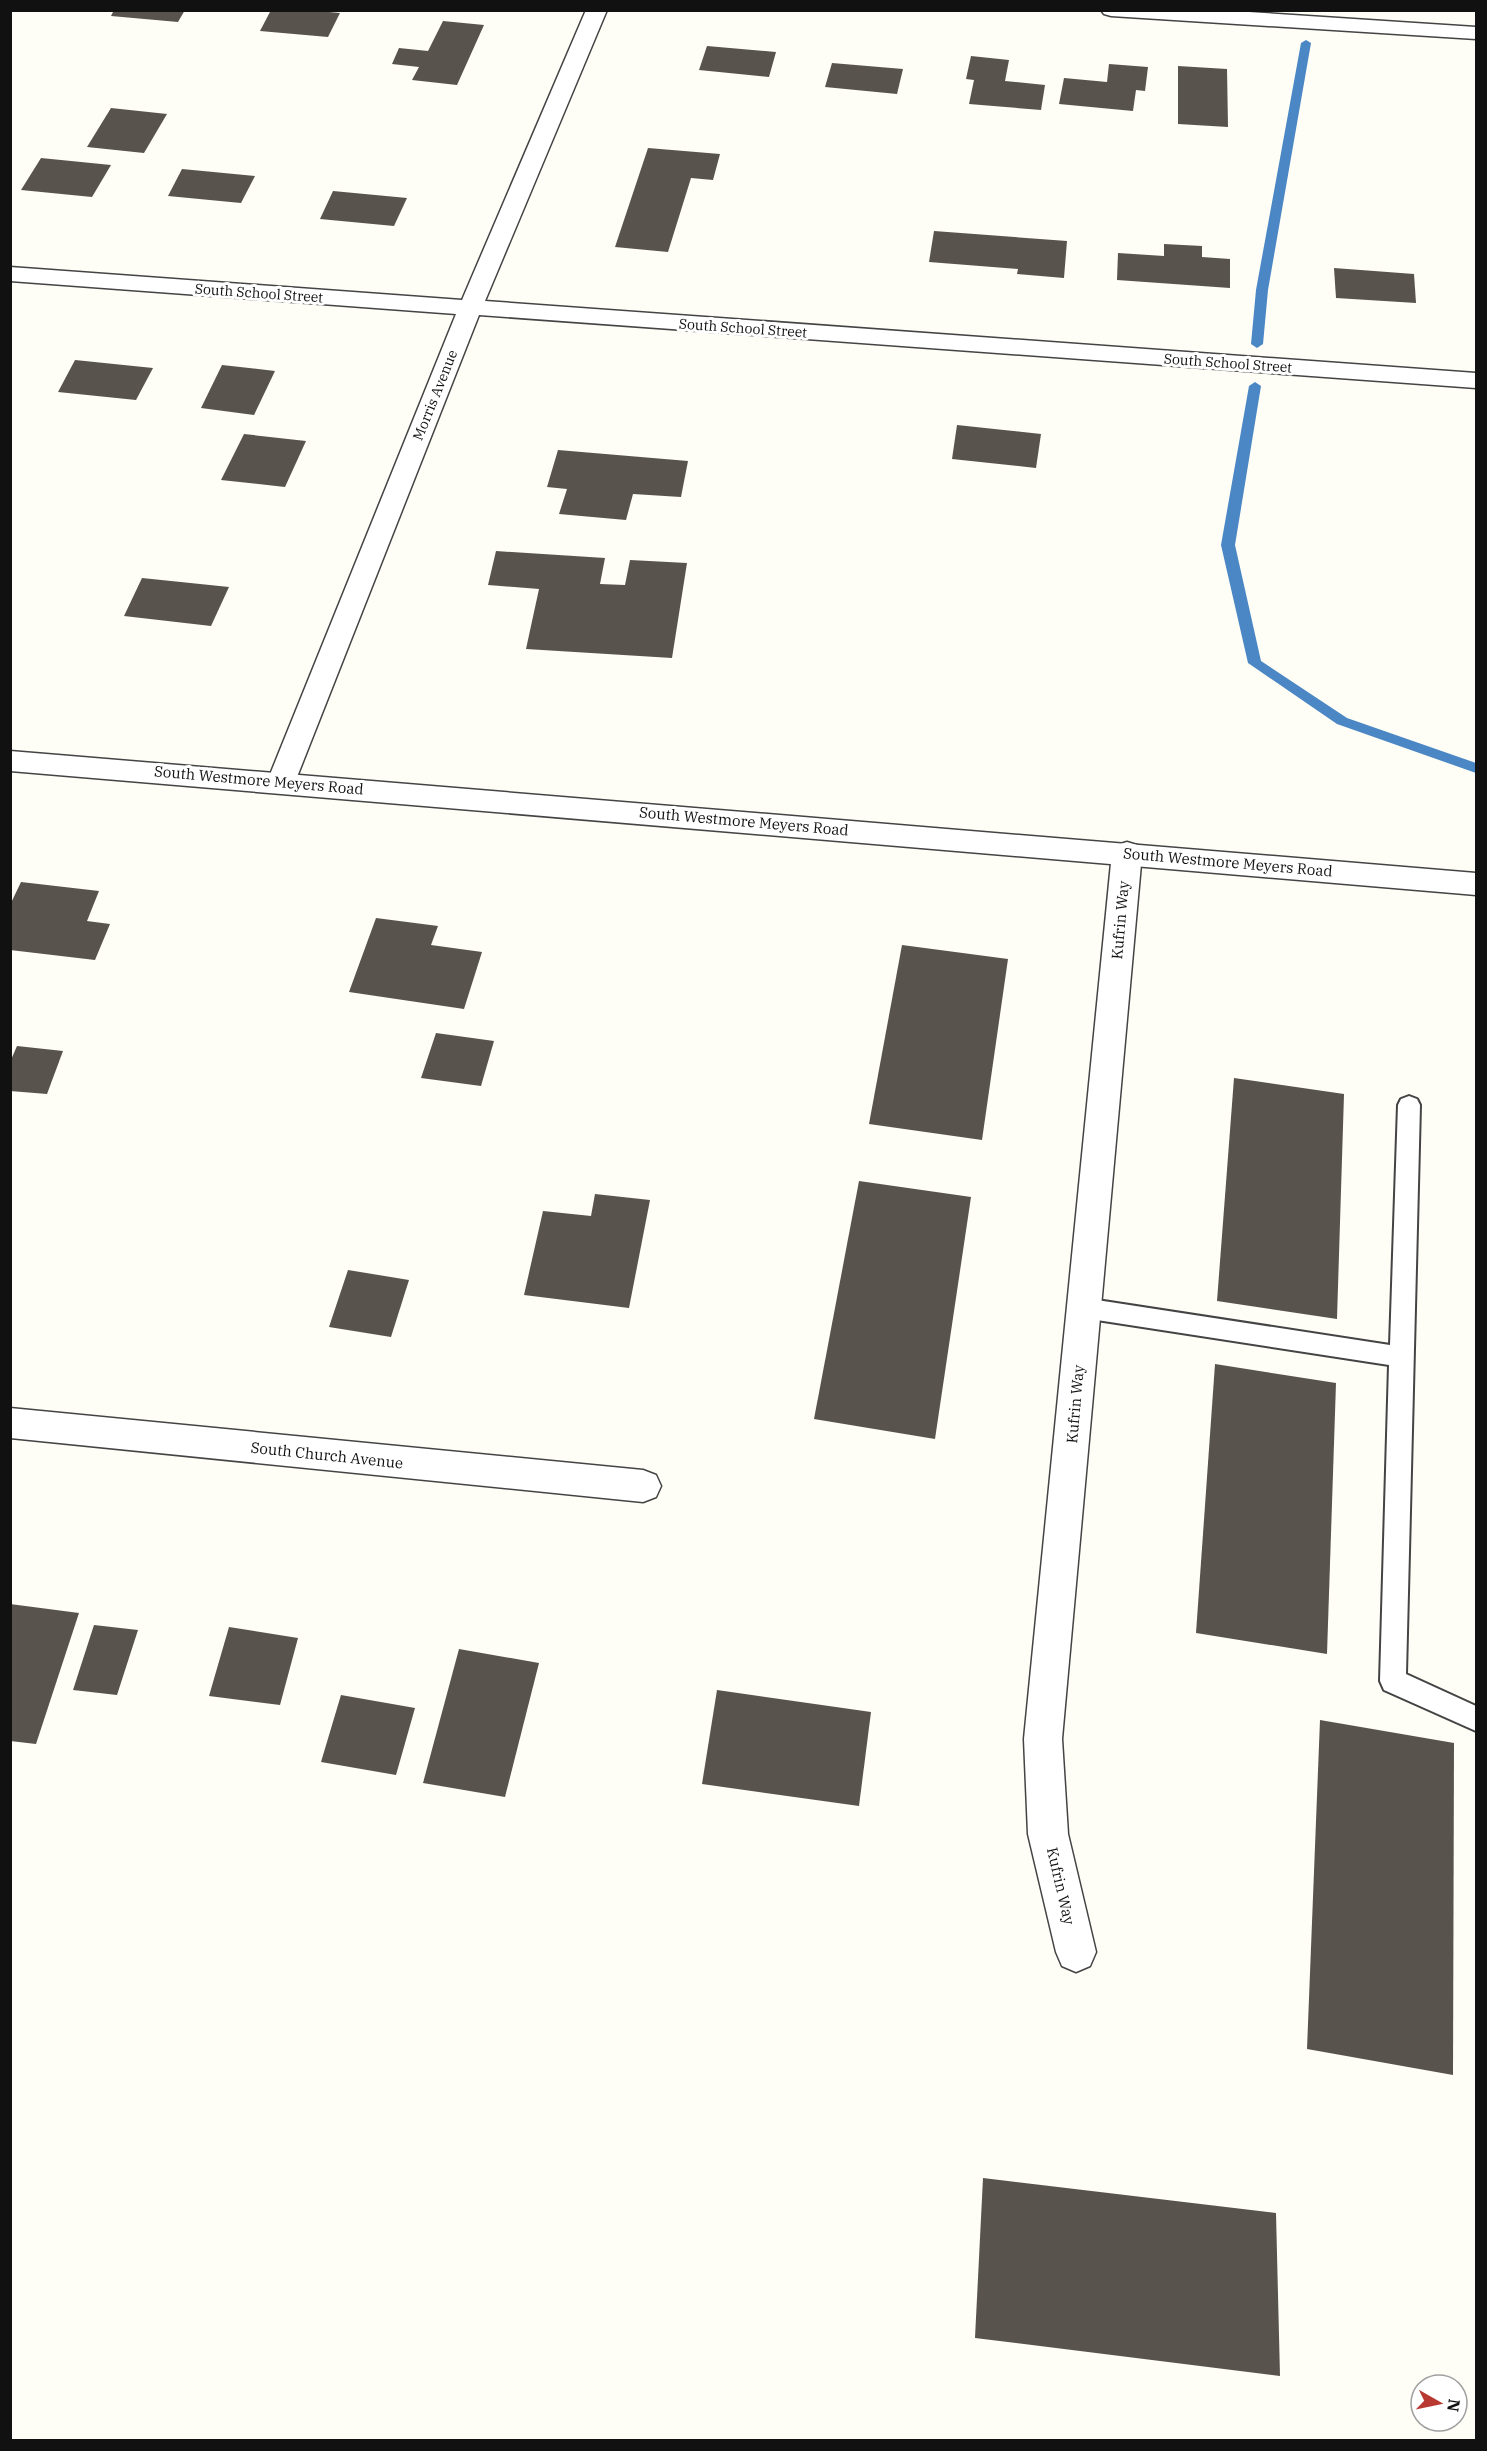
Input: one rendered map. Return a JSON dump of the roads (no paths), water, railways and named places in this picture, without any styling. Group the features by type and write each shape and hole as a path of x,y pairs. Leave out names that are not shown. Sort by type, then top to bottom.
{"street":[{"name":"Morris Avenue","path":"281,782 470,308 597,10"},
{"path":"1111,10 1476,33"},
{"name":"South School Street","path":"10,274 1476,381"},
{"name":"South Westmore Meyers Road","path":"10,761 1476,884"},
{"name":"Kufrin Way","path":"1076,1952 1048,1834 1043,1739 1127,853"},
{"name":"South Church Avenue","path":"10,1424 643,1486"}],"lane":[{"path":"1409,1105 1393,1681 1476,1719"},
{"path":"1084,1308 1401,1358"}],"waterway":[{"path":"1257,344 1262,290 1306,43"},
{"path":"1255,386 1228,545 1255,663 1342,721 1476,768"}]}
